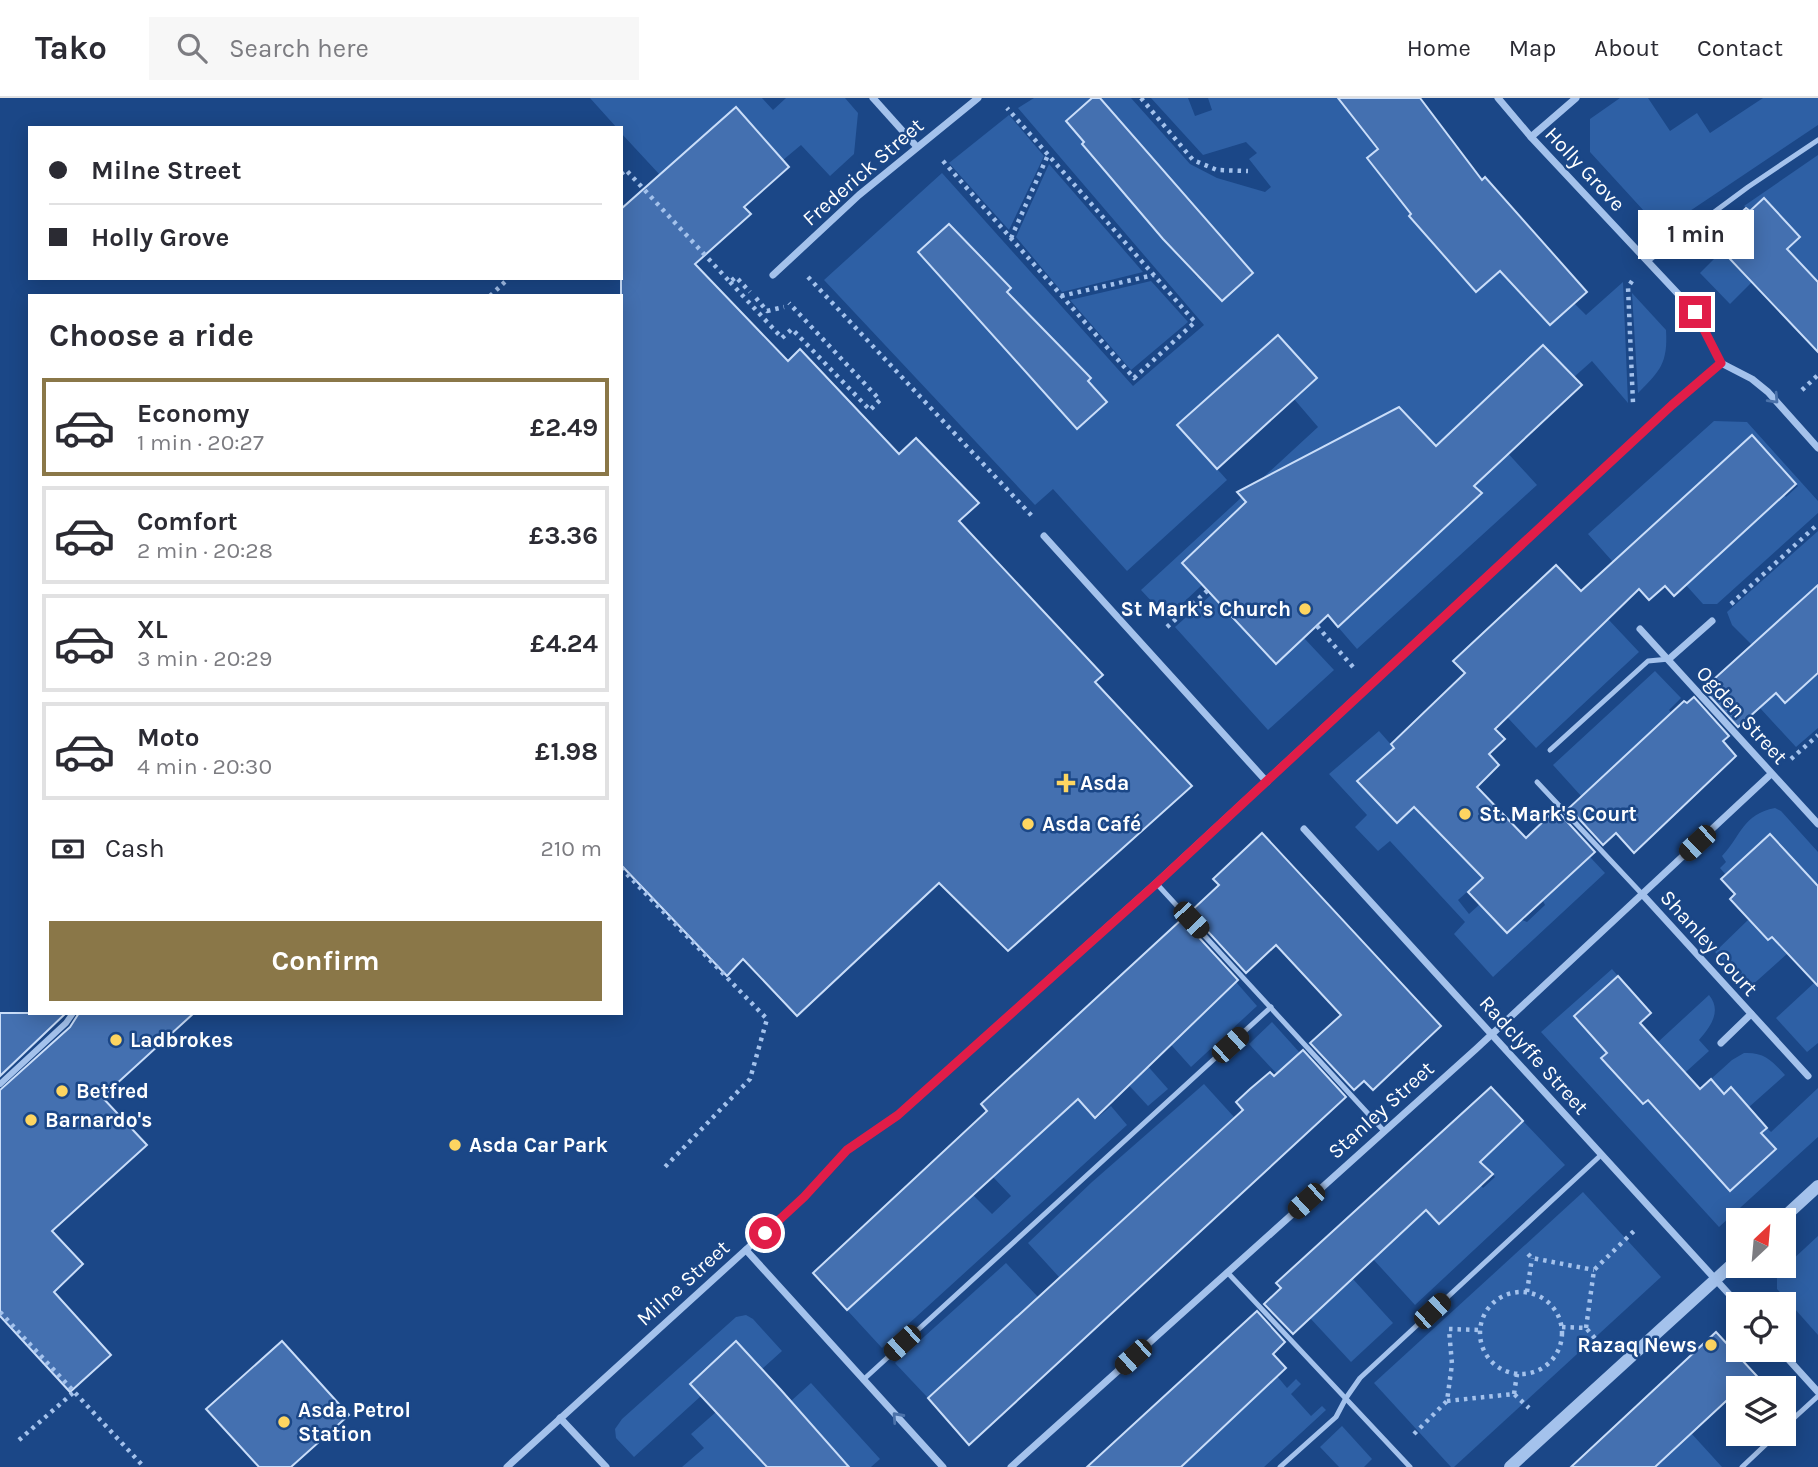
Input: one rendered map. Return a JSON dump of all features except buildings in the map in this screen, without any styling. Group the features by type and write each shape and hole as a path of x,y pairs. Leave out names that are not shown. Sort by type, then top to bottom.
{"street":[{"path":"873,98 917,146"},
{"name":"Frederick Street","path":"773,275 859,195 978,98"},
{"name":"Holly Grove","path":"1499,98 1531,137 1695,312 1721,363"},
{"path":"1531,137 1576,98"},
{"path":"1721,363 1752,379 1768,392 1818,448"},
{"name":"Milne Street","path":"507,1467 804,1197 847,1150 898,1115 1157,883 1672,405 1721,363"},
{"path":"1044,536 1267,782"},
{"name":"Ogden Street","path":"1669,659 1712,621"},
{"name":"Ogden Street","path":"1640,629 1818,824"},
{"name":"Stanley Street","path":"1011,1467 1492,1033 1771,774"},
{"name":"Radclyffe Street","path":"1304,829 1727,1292"},
{"name":"Shanley Court","path":"1642,894 1808,1076"},
{"name":"Shanley Court","path":"1721,1043 1751,1014"},
{"path":"0,1084 72,1015"},
{"path":"1794,1208 1818,1186"},
{"path":"746,1250 943,1467"},
{"path":"1510,1467 1726,1269"},
{"path":"1790,1362 1818,1394"},
{"path":"560,1418 606,1467"}],"lane":[{"path":"1648,261 1748,187 1818,140"},
{"path":"1550,750 1648,661 1669,659"},
{"path":"1538,782 1642,894"},
{"path":"1157,883 1384,1131"},
{"path":"863,1380 1271,1007"},
{"path":"1280,1467 1336,1417 1360,1378 1601,1155"},
{"path":"1227,1272 1410,1467"},
{"path":"1796,1415 1818,1394"},
{"path":"1742,1467 1764,1446"}],"path":[{"path":"1141,98 1193,160 1217,170 1248,171"},
{"path":"943,161 1134,378 1195,322 1007,108"},
{"path":"1011,238 1048,155"},
{"path":"623,172 626,170 782,338 792,329 870,410 880,400 789,303"},
{"path":"791,259 1034,518 1044,536"},
{"path":"1061,296 1154,275"},
{"path":"730,282 736,276"},
{"path":"492,294 507,280"},
{"path":"1632,281 1628,287 1634,408"},
{"path":"1802,391 1818,375"},
{"path":"1712,621 1818,524"},
{"path":"1167,627 1207,591"},
{"path":"1317,626 1353,667"},
{"path":"623,869 767,1019 750,1079 664,1168"},
{"path":"1586,1328 1594,1270 1634,1231"},
{"path":"1512,1237 1532,1258 1594,1270"},
{"path":"1527,1292 1532,1258"},
{"path":"1527,1292 1540,1296 1558,1315 1562,1327 1562,1341 1558,1353 1549,1364 1537,1372 1517,1374 1497,1367 1487,1356 1481,1344 1480,1330 1483,1317 1490,1306 1501,1297 1527,1292"},
{"path":"1414,1434 1447,1401 1452,1364 1448,1329 1432,1311"},
{"path":"0,1312 144,1467"},
{"path":"1562,1327 1586,1328 1600,1344"},
{"path":"1448,1329 1480,1330"},
{"path":"1514,1394 1517,1374"},
{"path":"19,1440 74,1392"},
{"path":"1447,1401 1514,1394 1529,1408"}],"shaded area":[{"path":"590,98 762,98 773,110 786,98 845,98 858,113 854,154 830,176 801,145 783,160 751,125 660,175 623,135 623,126 615,126"},
{"path":"1034,98 1092,98 1066,121 1084,142 1082,145 1197,277 1200,275 1222,301 1253,273 1100,98 1131,98 1190,164 1217,178 1265,192 1271,187 1249,159 1257,153 1246,142 1203,155 1151,98 1188,98 1195,116 1212,110 1208,98 1338,98 1391,139 1367,158 1401,202 1460,156 1468,164 1409,216 1475,291 1500,271 1551,325 1574,303 1586,315 1623,282 1628,403 1592,361 1574,377 1543,345 1471,413 1537,485 1357,649 1338,627 1481,493 1399,407 1349,432 1273,535 1249,499 1182,563 1202,585 1167,618 1141,590 1318,427 1294,399 1317,378 1278,335 1178,425 1227,480 1127,571 1053,489 1035,505 824,280 942,173 1133,386 1204,325 1018,108","holes":["949,224 1011,288 1008,292 1090,378 1088,381 1107,401 1078,429 918,252"]},
{"path":"1620,98 1648,98 1670,131 1697,113 1710,133 1763,98 1818,98 1818,125 1666,227 1655,223 1590,152 1590,119"},
{"path":"1009,115 1044,156 1009,230 949,163"},
{"path":"1818,155 1818,282 1787,249 1800,236 1764,198 1750,211 1744,206"},
{"path":"1049,164 1143,272 1062,292 1016,237"},
{"path":"1722,251 1752,282 1730,304 1700,273"},
{"path":"1151,281 1188,322 1131,370 1070,300"},
{"path":"1632,293 1666,330 1666,351 1661,366 1638,393"},
{"path":"1714,421 1747,422 1818,501 1818,513 1717,604 1703,604 1676,574 1767,511 1774,485 1786,497 1798,486 1752,436 1613,562 1588,534"},
{"path":"1818,531 1818,585 1752,645 1732,625 1727,612"},
{"path":"1211,595 1276,664 1304,638 1334,670 1268,730 1175,627"},
{"path":"1581,618 1594,633 1608,619 1639,652 1536,748 1494,703"},
{"path":"1803,670 1812,679 1818,673 1818,728 1796,747 1760,708 1776,693 1786,703 1796,693 1787,683"},
{"path":"1655,671 1681,698 1669,710 1681,724 1592,808 1553,765"},
{"path":"1379,731 1394,748 1397,823 1415,806 1471,866 1474,864 1485,876 1458,900 1469,914 1480,904 1527,922 1545,905 1543,901 1590,857 1605,873 1493,977 1454,934 1465,922 1390,841 1378,851 1355,827 1367,815 1329,774"},
{"path":"1775,808 1781,811 1818,852 1818,886 1770,834 1726,875 1720,868 1726,862 1722,856 1749,821 1764,811"},
{"path":"1749,919 1768,940 1772,936 1788,953 1749,988 1715,952"},
{"path":"1612,969 1618,976 1574,1016 1607,1053 1601,1058 1643,1104 1682,1068 1658,1042 1709,995 1715,1013 1711,1024 1699,1040 1709,1051 1656,1099 1775,1149 1761,1133 1767,1128 1771,1132 1818,1088 1818,1137 1740,1208 1726,1208 1726,1221 1719,1227 1541,1032"},
{"path":"1236,982 1257,1006 1191,1067 1156,1028 1179,1037 1214,1004 1199,988 1221,996"},
{"path":"1815,982 1818,986 1818,1043 1807,1052 1776,1018"},
{"path":"1272,1022 1300,1053 1277,1074 1249,1044"},
{"path":"1744,1053 1763,1056 1785,1075 1749,1107 1730,1088 1724,1094 1711,1079"},
{"path":"1145,1063 1168,1089 1148,1106 1113,1068"},
{"path":"1204,1084 1234,1117 1059,1277 1028,1243 1092,1182"},
{"path":"1078,1099 1096,1119 1111,1106 1127,1125 882,1348 847,1310 972,1194 992,1214 1011,1196 993,1177"},
{"path":"1523,1121 1565,1165 1415,1305 1373,1259 1426,1210 1439,1224 1469,1172 1483,1188 1495,1177 1480,1162"},
{"path":"1583,1192 1661,1277 1451,1467 1374,1383"},
{"path":"1818,1236 1818,1335 1796,1310 1796,1292 1780,1292 1777,1289 1777,1278 1796,1278 1796,1256"},
{"path":"1006,1263 1038,1297 928,1398 895,1363"},
{"path":"1352,1278 1393,1323 1351,1362 1310,1318"},
{"path":"746,1315 753,1319 782,1351 762,1369 701,1396 634,1457 616,1438 615,1429 622,1419 736,1317"},
{"path":"1277,1376 1287,1388 1296,1379 1301,1384 1291,1394 1311,1416 1322,1406 1326,1410 1264,1467 1181,1467"},
{"path":"811,1383 880,1459 871,1467 849,1467 833,1449 776,1467 791,1401"},
{"path":"716,1412 767,1467 682,1467 704,1448 691,1434"},
{"path":"1342,1426 1372,1459 1364,1467 1339,1467 1320,1447"},
{"path":"1691,1433 1722,1467 1655,1467"}],"place":[{"name":"St Mark's Church","path":"1305,609"},
{"name":"Asda","path":"1066,783"},
{"name":"St. Mark's Court","path":"1465,814"},
{"name":"Asda Café","path":"1028,824"},
{"name":"Ladbrokes","path":"116,1040"},
{"name":"Betfred","path":"62,1091"},
{"name":"Barnardo's","path":"31,1120"},
{"name":"Asda Car Park","path":"455,1145"},
{"name":"Razaq News","path":"1711,1345"},
{"name":"Asda Petrol Station","path":"284,1422"}],"route":[{"path":"765,1233 804,1197 847,1150 898,1115 1157,883 1672,405 1721,363 1695,312"}]}
